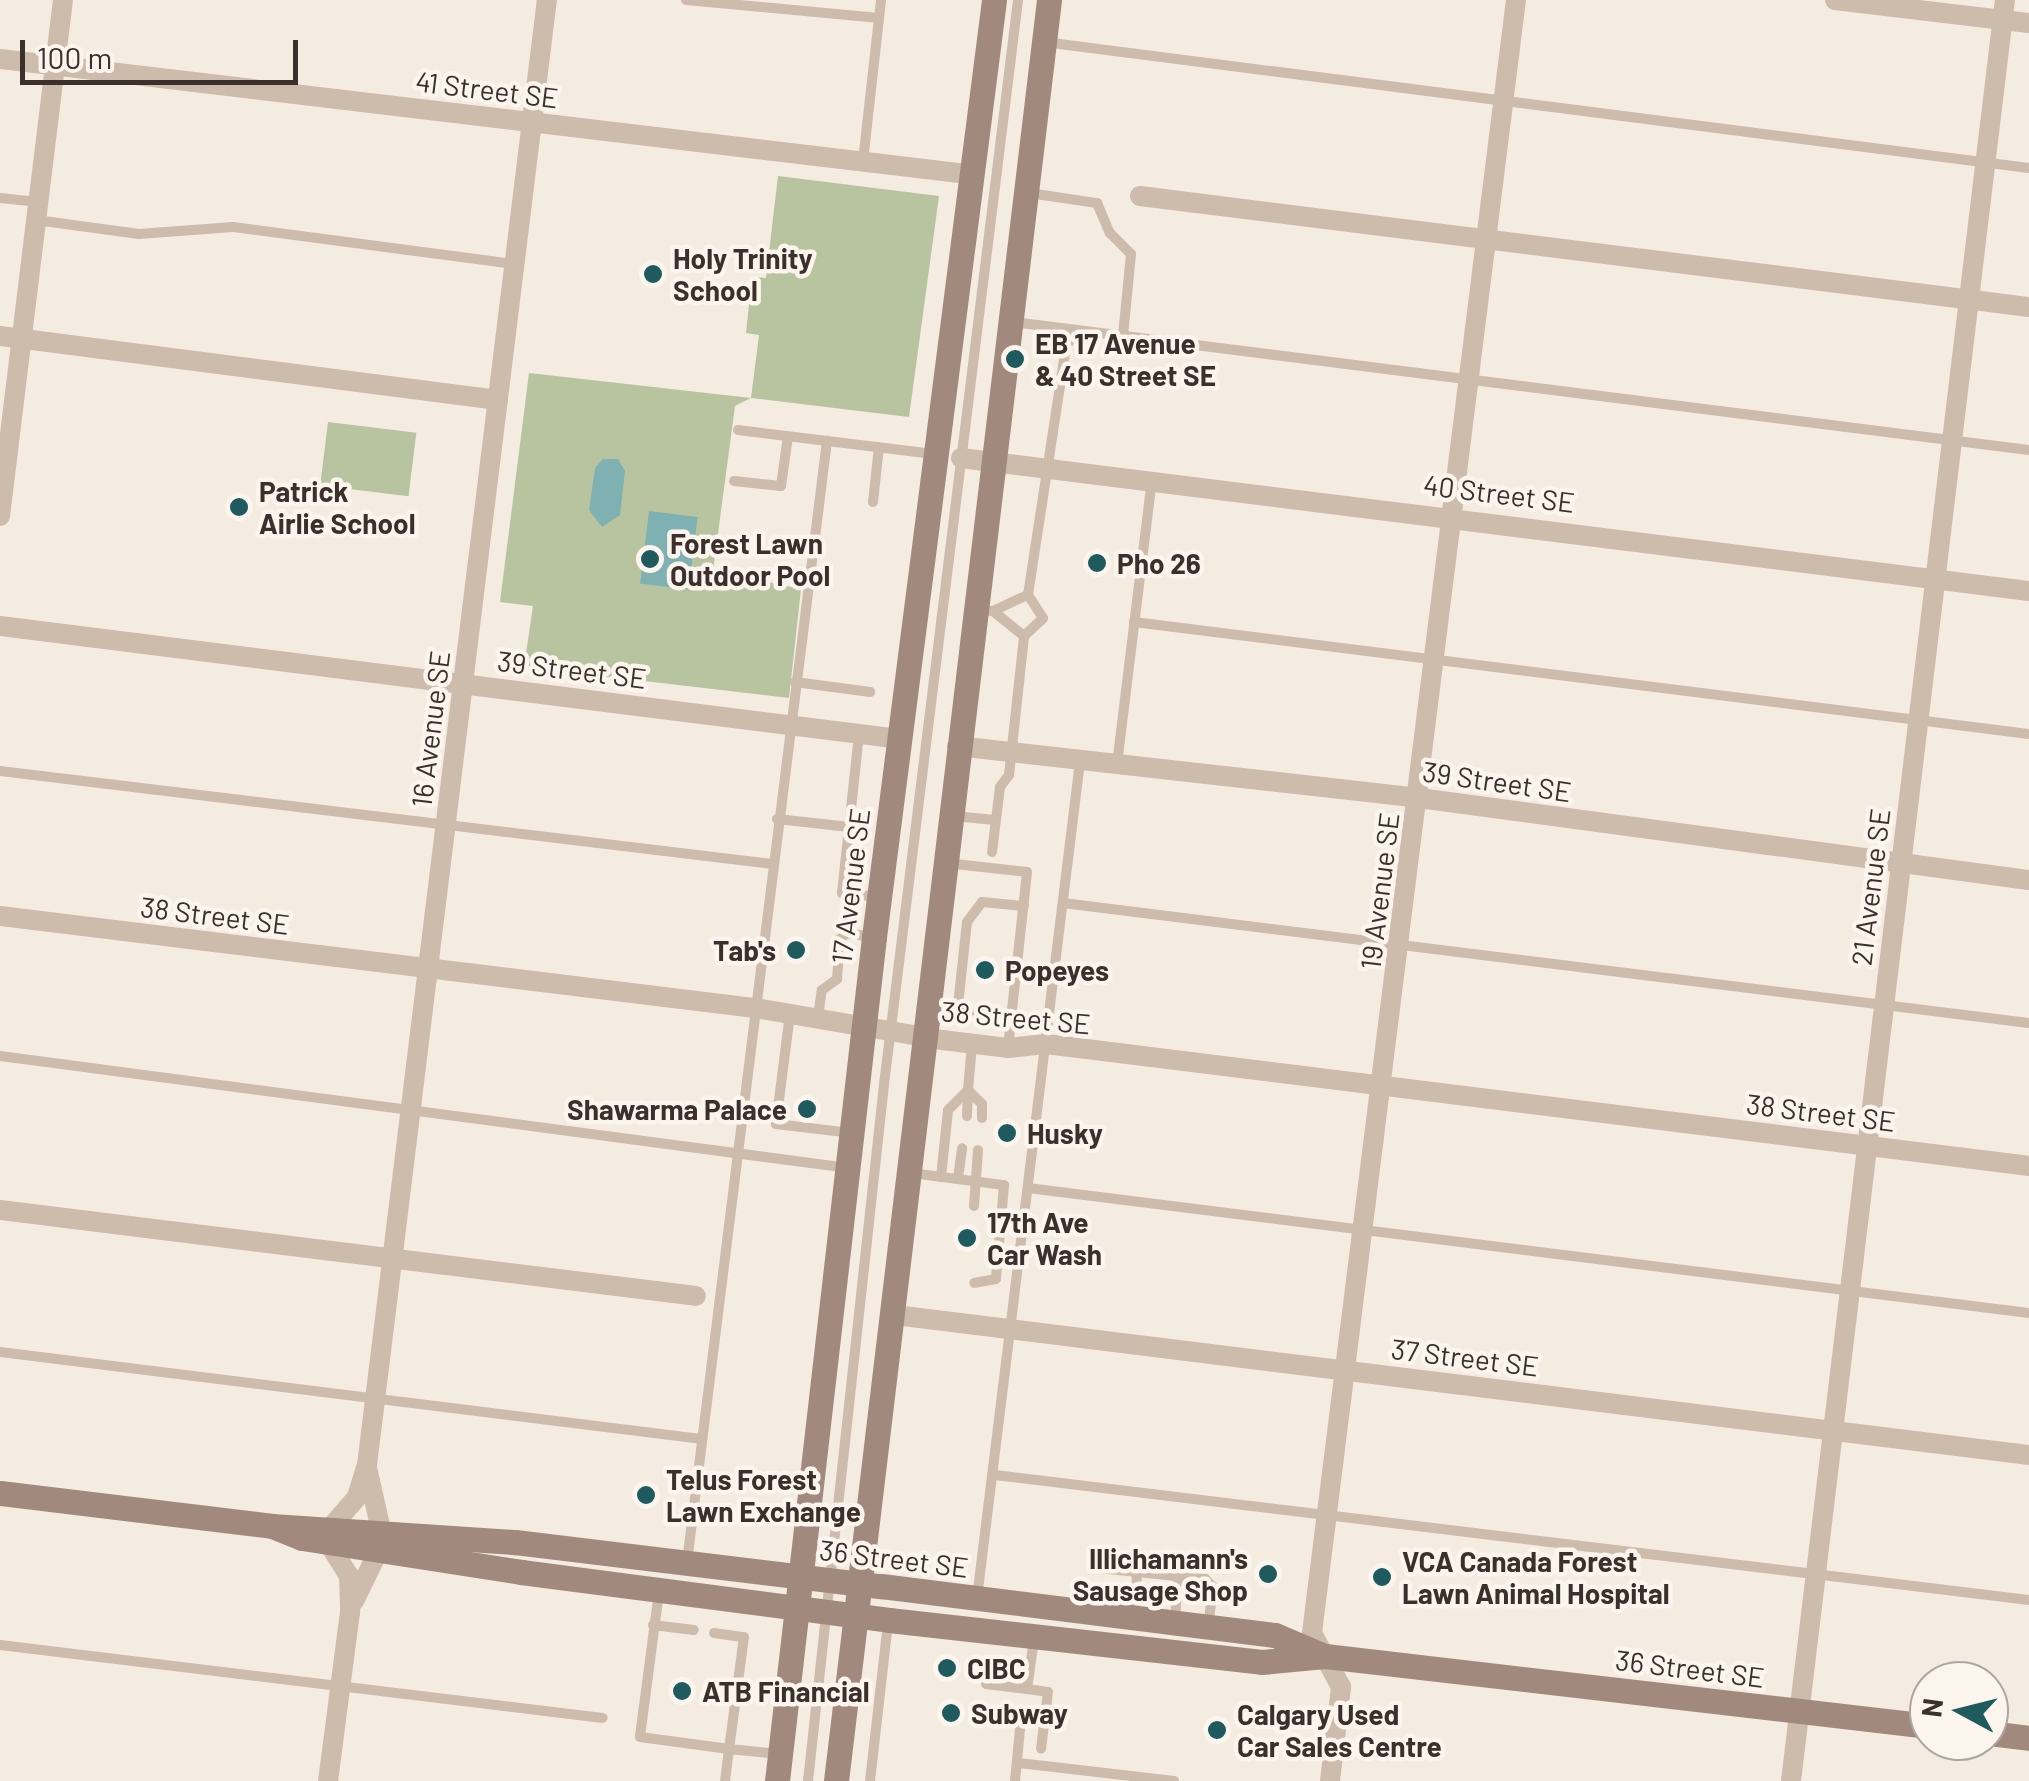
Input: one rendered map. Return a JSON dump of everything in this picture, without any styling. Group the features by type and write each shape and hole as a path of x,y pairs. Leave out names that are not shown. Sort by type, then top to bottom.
{"main road":[{"name":"17 Avenue SE","path":"777,1781 874,937 968,174 994,0"},
{"path":"836,1781 894,1315 942,862 957,746 983,610 992,462 1049,0"},
{"name":"36 Street SE","path":"0,1494 380,1540 687,1562 1275,1635 1325,1656"},
{"name":"36 Street SE","path":"380,1540 659,1591 1034,1638 1262,1662 1325,1656 1909,1724"}],"street":[{"path":"0,516 63,0"},
{"name":"16 Avenue SE","path":"330,1534 358,1497 367,1465 546,0"},
{"name":"19 Avenue SE","path":"1330,1781 1342,1687 1312,1633 1455,515 1516,0"},
{"path":"1835,0 2003,10 2029,22"},
{"name":"21 Avenue SE","path":"1791,1781 2003,10"},
{"name":"41 Street SE","path":"0,59 968,174"},
{"path":"1140,196 2029,308"},
{"path":"0,336 498,400"},
{"name":"40 Street SE","path":"961,458 1455,515 2029,591"},
{"name":"39 Street SE","path":"0,626 789,722 899,739"},
{"name":"39 Street SE","path":"957,746 1419,798 2029,880"},
{"name":"38 Street SE","path":"0,916 755,1008 972,1044 1008,1048 1046,1044 2029,1166"},
{"path":"0,1210 696,1296"},
{"name":"37 Street SE","path":"894,1315 2029,1455"},
{"name":"16 Avenue SE","path":"367,1465 380,1540"},
{"path":"328,1781 350,1612 349,1576 330,1534"},
{"path":"350,1612 380,1540"}],"lane":[{"path":"686,0 879,18"},
{"path":"863,161 882,0"},
{"path":"808,1781 891,1030 1018,0"},
{"path":"1044,42 2029,168"},
{"path":"1025,192 1098,203 1110,233 1131,254 1122,336"},
{"path":"0,198 37,211 139,234 233,227 514,264"},
{"path":"1009,322 2029,450"},
{"path":"992,852 995,820 1011,752 1024,636 1043,618 1028,595 1051,469 1066,347 1076,330"},
{"path":"738,430 934,454"},
{"path":"734,481 781,486 788,436"},
{"path":"687,1562 827,441"},
{"path":"873,502 879,447"},
{"path":"1117,766 1152,480"},
{"path":"983,610 1028,595"},
{"path":"983,610 1024,636"},
{"path":"1134,622 2029,734"},
{"path":"795,682 870,692"},
{"path":"860,734 842,894 879,897"},
{"path":"977,1598 1080,761"},
{"path":"0,771 772,864"},
{"path":"948,816 995,820"},
{"path":"777,818 850,827"},
{"path":"942,862 1028,872 1008,1048"},
{"path":"1011,1018 965,1012 958,1004 967,922 982,902 1024,906"},
{"path":"1063,903 2029,1023"},
{"path":"818,1017 822,990 836,979 842,935 874,937"},
{"path":"790,1013 776,1124 852,1132"},
{"path":"967,1116 972,1044"},
{"path":"0,1056 738,1150 850,1168"},
{"path":"968,1090 982,1104 982,1118"},
{"path":"941,1176 948,1110 968,1090"},
{"path":"958,1178 962,1148"},
{"path":"974,1206 978,1150"},
{"path":"909,1173 1004,1186 996,1279 974,1282"},
{"path":"1028,1188 2029,1313"},
{"path":"0,1352 701,1439"},
{"path":"994,1476 2029,1600"},
{"path":"1099,1568 1210,1582 1208,1627"},
{"path":"1135,1618 1138,1572"},
{"path":"1175,1623 1178,1576"},
{"path":"659,1591 640,1737 780,1754"},
{"path":"870,1781 889,1620"},
{"path":"653,1625 694,1630"},
{"path":"714,1632 744,1637 724,1781"},
{"path":"1027,1689 1034,1638"},
{"path":"0,1645 603,1718"},
{"path":"986,1684 1048,1692 1041,1749"},
{"path":"1015,1781 1020,1729"},
{"path":"1018,1762 1174,1781"}],"green space":[{"path":"778,176 939,196 909,417 751,398 759,335 746,333 752,277 766,278"},
{"path":"529,373 751,398 735,406 713,571 801,589 789,698 524,667 533,606 500,602"},
{"path":"328,422 416,433 409,496 320,486"}],"water":[{"path":"603,459 618,459 625,471 620,515 602,527 589,510 595,468"},
{"path":"649,511 698,517 689,589 640,583"}],"place":[{"name":"Holy Trinity School","path":"653,274"},
{"name":"EB 17 Avenue & 40 Street SE","path":"1015,359"},
{"name":"Patrick Airlie School","path":"239,507"},
{"name":"Forest Lawn Outdoor Pool","path":"650,559"},
{"name":"Pho 26","path":"1097,563"},
{"name":"Tab's","path":"796,950"},
{"name":"Popeyes","path":"985,970"},
{"name":"Shawarma Palace","path":"807,1109"},
{"name":"Husky","path":"1007,1133"},
{"name":"17th Ave Car Wash","path":"967,1238"},
{"name":"Telus Forest Lawn Exchange","path":"646,1495"},
{"name":"Illichamann's Sausage Shop","path":"1268,1574"},
{"name":"VCA Canada Forest Lawn Animal Hospital","path":"1382,1577"},
{"name":"CIBC","path":"947,1668"},
{"name":"ATB Financial","path":"682,1691"},
{"name":"Subway","path":"951,1713"},
{"name":"Calgary Used Car Sales Centre","path":"1217,1730"}]}
